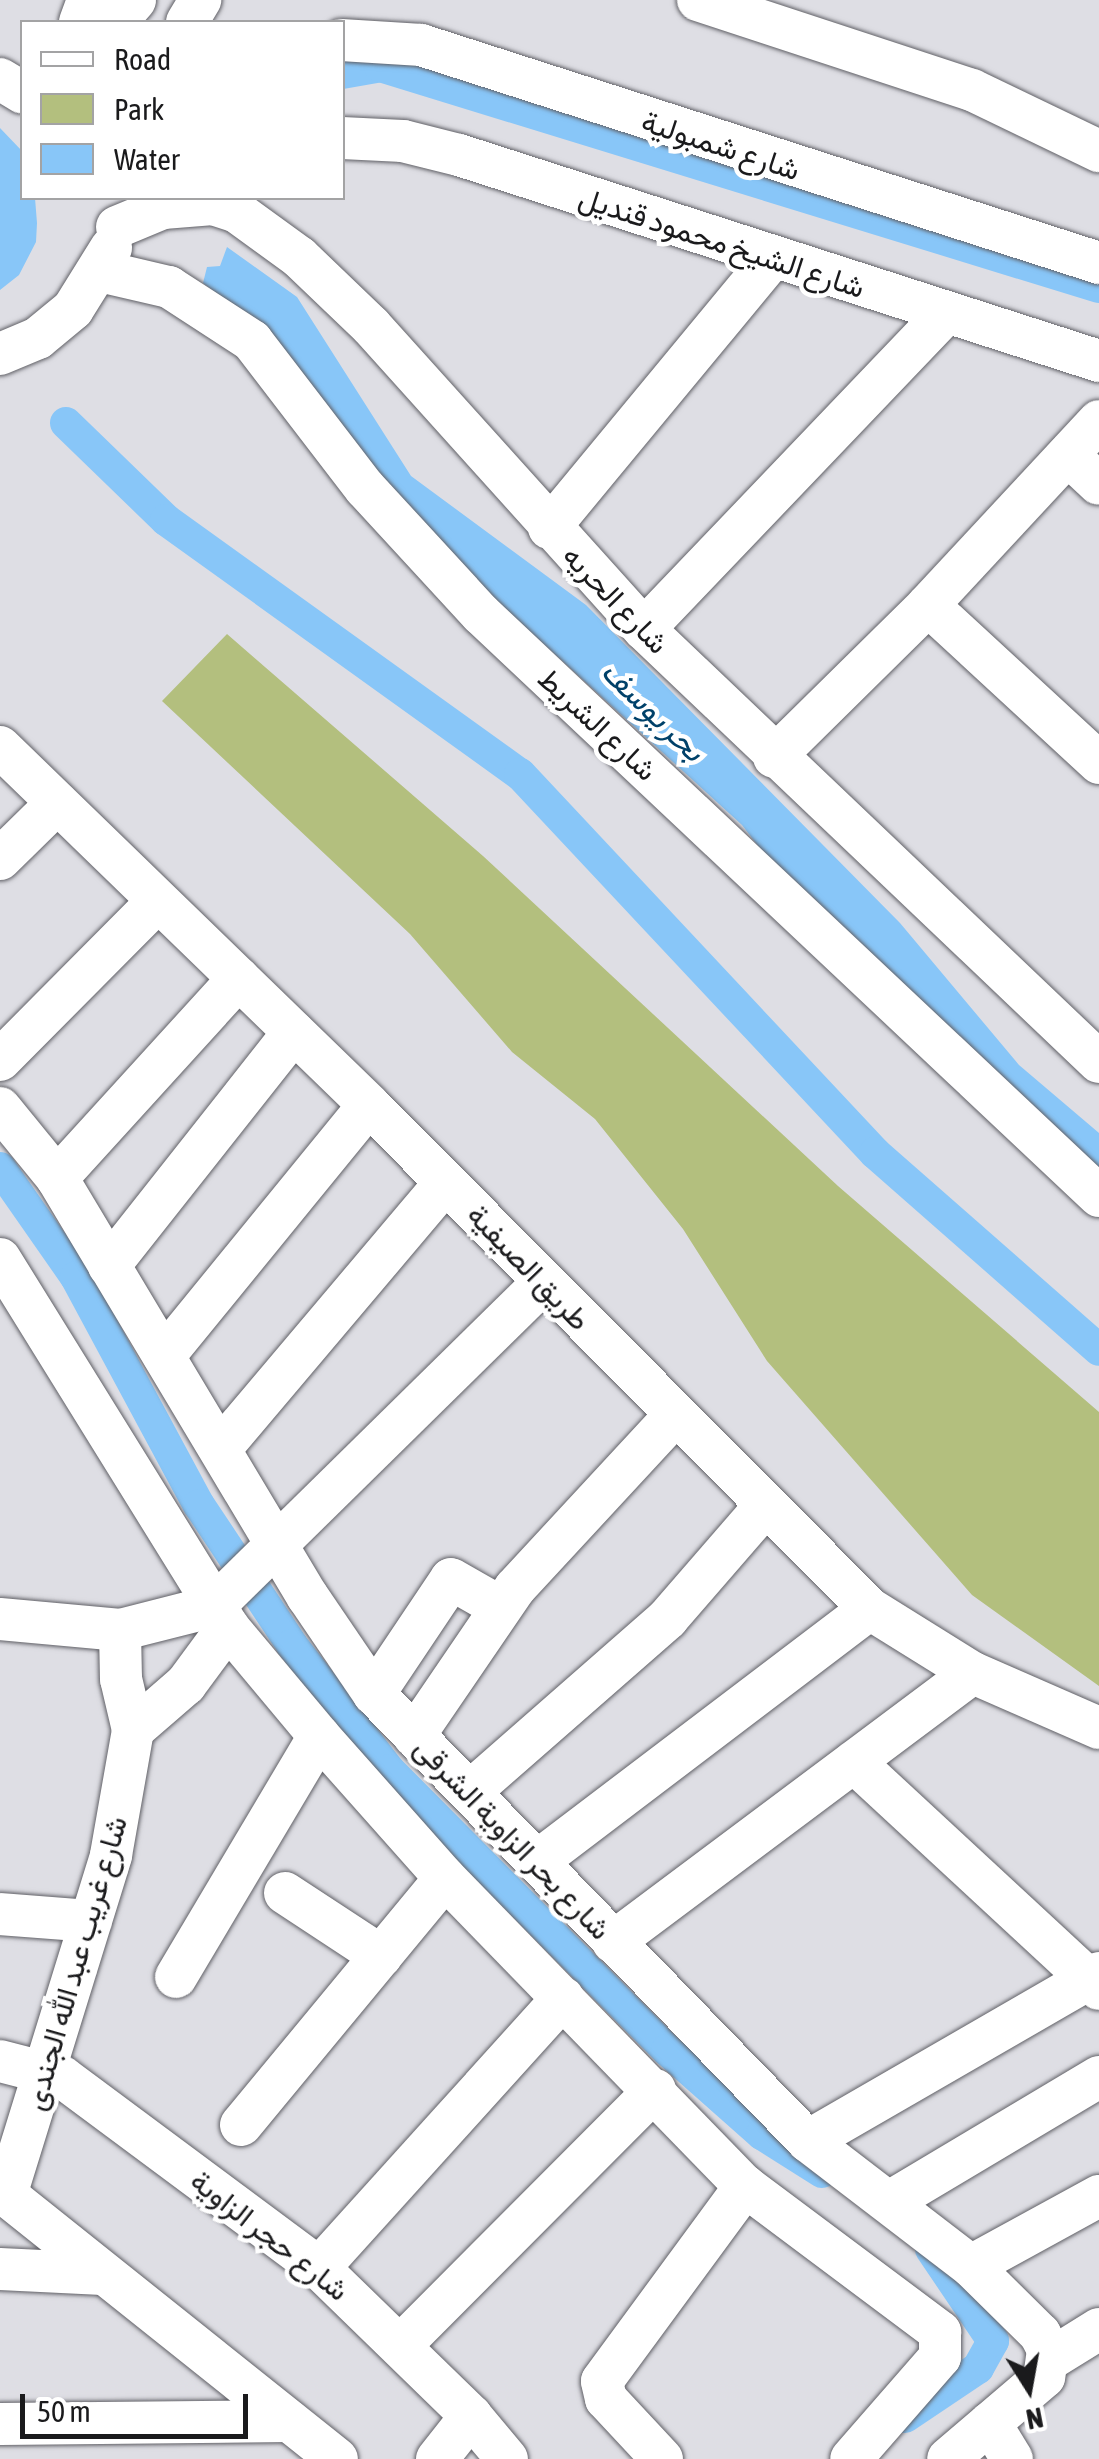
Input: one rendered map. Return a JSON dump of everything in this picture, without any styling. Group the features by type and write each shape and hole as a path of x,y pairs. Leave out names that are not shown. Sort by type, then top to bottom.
{"street":[{"path":"698,0 972,90 1099,151"},
{"path":"88,20 120,12"},
{"name":"شارع شمبولية","path":"345,40 421,45 1099,263"},
{"name":"شارع الشيخ محمود قنديل","path":"345,138 403,141 459,155 771,260 1099,361"},
{"name":"شارع الحريه","path":"0,354 38,338 73,310 100,271 119,206 213,204 257,226 371,326 644,629 774,757 1099,1062"},
{"path":"549,528 771,260"},
{"name":"شارع الشريط","path":"100,271 169,287 252,341 366,488 481,614 1099,1196"},
{"path":"644,629 945,314"},
{"path":"774,757 928,605 1099,421"},
{"path":"1068,455 1099,484"},
{"path":"928,605 1099,763"},
{"name":"طريق الصيفية","path":"4,759 57,803 370,1104 870,1609 973,1673 1099,1728"},
{"path":"0,859 57,803"},
{"path":"0,1060 158,901"},
{"path":"57,1178 239,978"},
{"path":"109,1266 294,1032"},
{"path":"164,1356 370,1104"},
{"name":"شارع بحر الزاوية الشرقى","path":"0,1108 57,1178 374,1694 473,1789 614,1942 808,2141 971,2266 1040,2334 1049,2360"},
{"path":"221,1448 446,1182"},
{"path":"0,1259 221,1616 319,1736 445,1878 745,2186 940,2332 940,2356 851,2459"},
{"path":"133,1730 186,1684 221,1616 280,1546 544,1282"},
{"path":"414,1736 500,1607 675,1415"},
{"path":"473,1789 668,1618 765,1506"},
{"path":"374,1694 451,1579 500,1607"},
{"path":"539,1860 870,1609"},
{"path":"0,1619 120,1630 221,1616"},
{"name":"شارع غريب عبد الله الجندى","path":"3,2192 47,2070 91,1922 133,1730 121,1679 120,1630"},
{"path":"614,1942 973,1673"},
{"path":"176,1976 319,1736"},
{"path":"808,2141 1096,1980 854,1762"},
{"path":"241,2125 445,1878"},
{"path":"284,1893 381,1956"},
{"path":"0,1914 91,1922"},
{"path":"319,2268 564,1998"},
{"name":"شارع حجر الزاوية","path":"0,2061 47,2070 319,2268 401,2344 471,2416 506,2459"},
{"path":"891,2202 1099,2078"},
{"path":"401,2344 655,2090"},
{"path":"662,2459 606,2399 602,2381 745,2186"},
{"path":"3,2192 337,2459"},
{"path":"971,2266 1099,2196"},
{"path":"0,2268 103,2274"},
{"path":"948,2459 1038,2384 1049,2360 1099,2330"},
{"path":"437,2459 471,2416"},
{"path":"0,2424 289,2421"},
{"path":"990,2423 1012,2459"}],"green space":[{"path":"227,634 483,856 838,1186 1099,1412 1099,1686 972,1595 767,1361 683,1229 595,1119 512,1052 410,934 162,701"}],"water":[{"path":"0,128 20,149 20,200 35,200 37,223 36,242 19,275 0,290"},
{"name":"بحر يوسف","path":"227,247 297,297 411,476 586,605 900,923 1019,1065 1099,1133 1099,1175 817,923 742,825 444,553 263,330 203,283 207,267 220,266"}],"waterway":[{"path":"345,72 380,66 1099,287"},
{"path":"66,423 166,520 520,774 875,1153 1099,1350"},
{"path":"0,1168 76,1277 199,1505 292,1645 389,1770 667,2050 762,2134 822,2172"},
{"path":"905,2417 978,2368 993,2341 931,2249"}]}
